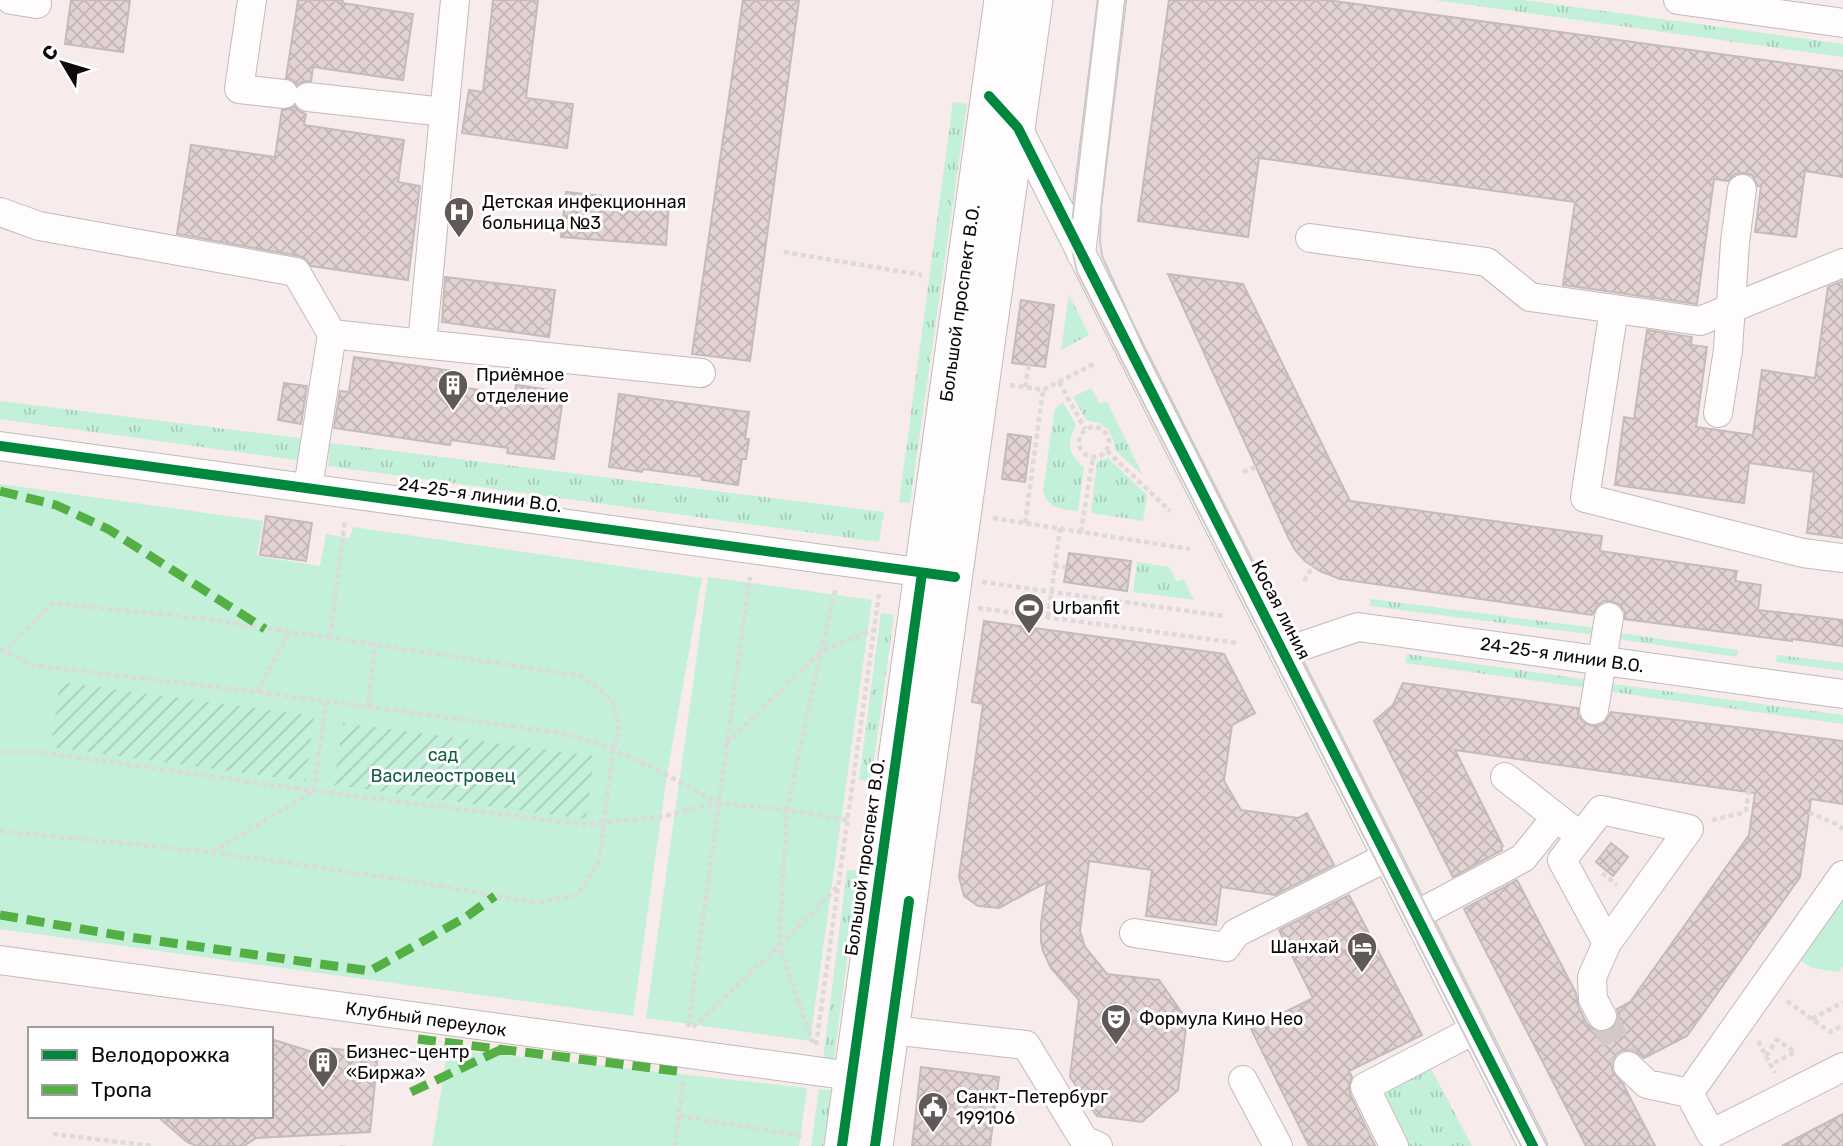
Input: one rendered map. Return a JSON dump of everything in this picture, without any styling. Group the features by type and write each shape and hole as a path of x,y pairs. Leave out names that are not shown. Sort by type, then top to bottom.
{"main road":[{"name":"Большой проспект В.О.","path":"842,1146 852,1076 953,578 989,96 1002,0"},
{"name":"Большой проспект В.О.","path":"875,1146 1035,0"}],"street":[{"path":"252,0 239,89 444,112"},
{"path":"422,344 455,0"},
{"path":"1081,254 1112,0"},
{"path":"1678,0 1760,6 1843,23"},
{"name":"Косая линия","path":"989,96 1018,128 1533,1146"},
{"path":"1718,413 1728,349 1735,242 1742,189"},
{"path":"0,212 39,226 296,272 332,334 308,488"},
{"path":"1310,238 1487,262 1530,297 1700,321 1843,263"},
{"path":"1614,309 1586,498 1803,553 1843,558"},
{"path":"332,334 701,373"},
{"name":"24-25-я линии В.О.","path":"0,446 953,578"},
{"path":"1594,710 1609,617"},
{"name":"24-25-я линии В.О.","path":"1284,652 1358,626 1843,694"},
{"path":"1505,777 1580,836"},
{"path":"1602,1016 1593,999 1592,977 1607,943 1689,829 1601,810 1562,860 1607,943"},
{"path":"1416,915 1523,858 1556,817"},
{"path":"1134,933 1226,947 1236,933 1387,858"},
{"path":"1689,1093 1843,875"},
{"name":"Клубный переулок","path":"0,960 852,1076"},
{"path":"891,1030 1026,1045 1089,1144"},
{"path":"1394,1146 1365,1087 1474,1030"},
{"path":"1628,1066 1647,1084 1689,1093 1711,1134 1843,1067"},
{"path":"1243,1080 1278,1146"}],"path":[{"path":"784,252 922,275"},
{"path":"1010,385 1043,390 1096,363"},
{"path":"1025,387 1029,365"},
{"path":"1059,382 1084,429"},
{"path":"1025,523 1043,390"},
{"path":"1090,426 1103,429 1109,439 1107,451 1093,457 1083,453 1078,438 1084,429 1090,426"},
{"path":"1107,451 1171,511"},
{"path":"1081,532 1093,457"},
{"path":"1243,472 1256,467"},
{"path":"991,518 1190,549"},
{"path":"330,636 345,520"},
{"path":"1048,617 1060,528"},
{"path":"1054,566 1066,567"},
{"path":"1304,581 1312,566"},
{"path":"750,577 687,1033 838,886"},
{"path":"953,578 1224,616"},
{"path":"836,589 787,810 779,946 815,1050 879,594"},
{"path":"0,831 211,852 407,880 537,903 578,895 599,862 613,749 618,731 612,699 582,676 330,636 199,618 52,603 2,650 32,665 563,733 613,749 718,803"},
{"path":"978,608 1238,643"},
{"path":"726,744 821,651 875,629"},
{"path":"257,692 290,632"},
{"path":"368,706 374,644"},
{"path":"314,791 326,701"},
{"path":"0,752 39,752 314,791 587,825 661,817 718,803 847,820"},
{"path":"1689,829 1720,817 1742,813 1746,810 1749,790"},
{"path":"211,852 314,791"},
{"path":"1747,803 1754,804"},
{"path":"1809,812 1843,829"},
{"path":"1786,1001 1830,1032 1843,1025"},
{"path":"1812,1019 1843,1002"},
{"path":"1758,1040 1778,1080"},
{"path":"1766,1056 1777,1040 1795,1052 1770,1065"},
{"path":"675,1146 686,1054"},
{"path":"678,1116 805,1136"},
{"path":"53,1135 152,1146"}],"green space":[{"path":"1434,0 1524,0 1843,44 1843,57"},
{"path":"953,102 967,104 910,503 899,502"},
{"path":"1069,295 1089,335 1061,350"},
{"path":"1091,388 1100,404 1107,401 1143,476 1115,450 1108,429 1099,423 1086,420 1073,397"},
{"path":"0,401 307,439 303,461 0,419"},
{"path":"1063,402 1076,425 1070,448 1084,467 1078,511 1051,504 1043,490 1054,413"},
{"path":"330,443 884,512 879,542 328,466"},
{"path":"1108,458 1147,495 1143,521 1091,513 1097,462"},
{"name":"сад Василеостровец","path":"0,484 263,521 257,556 320,566 326,534 350,538 353,527 702,578 667,775 633,1016 0,929"},
{"path":"1137,562 1169,567 1177,582 1183,579 1194,600 1133,592"},
{"path":"708,577 872,600 810,1041 646,1018"},
{"path":"1371,599 1596,628 1595,635 1370,606"},
{"path":"881,613 894,615 871,782 859,780"},
{"path":"1619,633 1738,650 1737,657 1619,639"},
{"path":"1407,654 1589,680 1588,688 1405,663"},
{"path":"1777,655 1843,663 1843,671 1776,662"},
{"path":"60,682 314,716 305,781 51,747"},
{"path":"1606,683 1843,715 1843,724 1605,691"},
{"path":"343,723 594,756 586,819 334,785"},
{"path":"847,870 859,870 834,1059 823,1059"},
{"path":"1843,900 1843,966 1839,972 1812,968 1800,960"},
{"path":"1419,1046 1472,1146 1399,1146 1362,1076"},
{"path":"448,1049 807,1088 799,1146 432,1146"},
{"path":"819,1089 832,1090 823,1146 811,1146"}],"building":[{"path":"71,0 130,0 123,52 65,44"},
{"path":"298,0 343,0 342,3 413,14 403,80 313,67 311,81 297,85 286,78"},
{"path":"493,0 538,0 526,98 573,104 567,148 462,133 469,90 483,92"},
{"path":"743,0 799,0 750,361 692,354"},
{"path":"1169,0 1327,0 1843,71 1843,177 1805,171 1796,237 1755,232 1761,186 1758,186 1752,175 1735,174 1728,181 1714,179 1697,304 1563,285 1575,202 1259,158 1248,237 1138,221"},
{"path":"295,106 306,114 304,125 404,140 398,182 420,186 408,280 311,266 306,259 299,256 177,234 191,145 275,157 282,110"},
{"path":"566,192 669,203 666,245 561,237"},
{"path":"1168,274 1243,284 1350,501 1602,536 1600,551 1737,571 1735,581 1761,585 1758,610 1843,620 1843,646 1625,619 1625,612 1620,605 1611,601 1604,601 1597,606 1592,615 1340,579 1320,571 1305,561 1288,537"},
{"path":"445,277 555,290 549,337 442,322"},
{"path":"1843,281 1843,538 1807,533 1814,472 1749,463 1744,503 1615,485 1624,417 1634,419 1647,330 1692,337 1691,345 1707,347 1696,427 1753,435 1762,370 1815,378 1828,287"},
{"path":"1021,300 1054,305 1045,367 1012,363"},
{"name":"Приёмное отделение","path":"354,357 461,372 459,387 515,395 516,385 564,392 554,459 507,453 508,448 451,440 450,445 334,428 340,391 349,392"},
{"path":"284,383 307,386 301,424 278,420"},
{"path":"619,394 749,412 745,439 749,439 746,459 742,459 738,485 702,480 702,477 609,467"},
{"path":"1008,434 1031,437 1025,482 1002,479"},
{"path":"266,516 312,523 306,561 260,555"},
{"path":"1069,553 1131,561 1127,591 1064,582"},
{"path":"984,621 1224,654 1255,713 1232,725 1224,781 1241,810 1298,818 1307,813 1334,865 1275,895 1221,887 1216,925 1146,916 1152,870 1089,861 1080,931 1085,947 1107,974 1159,980 1187,1020 1178,1090 1142,1122 1097,1116 1070,1077 1079,1000 1051,968 1043,951 1041,923 1047,882 999,908 978,906 964,896 959,877 983,704 972,702"},
{"path":"1403,683 1578,708 1578,715 1583,722 1592,726 1601,725 1611,712 1843,741 1843,804 1811,799 1800,877 1687,1036 1644,1058 1633,1050 1623,1050 1616,1054 1612,1061 1612,1071 1623,1084 1655,1146 1586,1146 1464,909 1517,880 1576,993 1578,1006 1587,1024 1602,1033 1609,1031 1619,1016 1617,1009 1630,1002 1749,835 1755,793 1455,750 1503,846 1502,850 1453,877 1374,721 1393,705"},
{"path":"1611,843 1628,857 1613,876 1596,862"},
{"path":"1349,895 1422,1035 1349,1071 1352,1077 1350,1094 1375,1146 1309,1146 1251,1029 1313,998 1279,930"},
{"name":"Бизнес-центр «Биржа»","path":"273,1040 325,1056 326,1048 378,1053 370,1132 256,1138 244,1146 197,1146 187,1142 159,1118 273,1118"},
{"path":"921,1067 999,1077 990,1146 912,1146"},
{"path":"1843,1114 1843,1146 1782,1146"}],"tunnel":[{"path":"1602,1016 1628,1066"}],"tram line":[{"path":"1098,0 1070,240 1077,272 1521,1146"},
{"path":"1125,0 1101,208 1102,256 1144,348 1547,1146"}],"marked path":[{"path":"0,491 56,505 108,529 265,629"},
{"path":"0,915 123,936 370,971 466,917 495,896"},
{"path":"418,1039 684,1072"},
{"path":"411,1092 502,1049"}],"cycle path":[{"path":"989,96 1018,128 1533,1146"},
{"path":"0,446 955,577"},
{"path":"842,1146 922,573"},
{"path":"875,1146 909,901"}],"place":[{"name":"Детская инфекционная больница №3","path":"459,239"},
{"name":"Приёмное отделение","path":"453,412"},
{"name":"Urbanfit","path":"1029,635"},
{"name":"Шанхай","path":"1362,974"},
{"name":"Формула Кино Нео","path":"1116,1046"},
{"name":"Бизнес-центр «Биржа»","path":"323,1089"},
{"name":"Санкт-Петербург 199106","path":"933,1134"}]}
